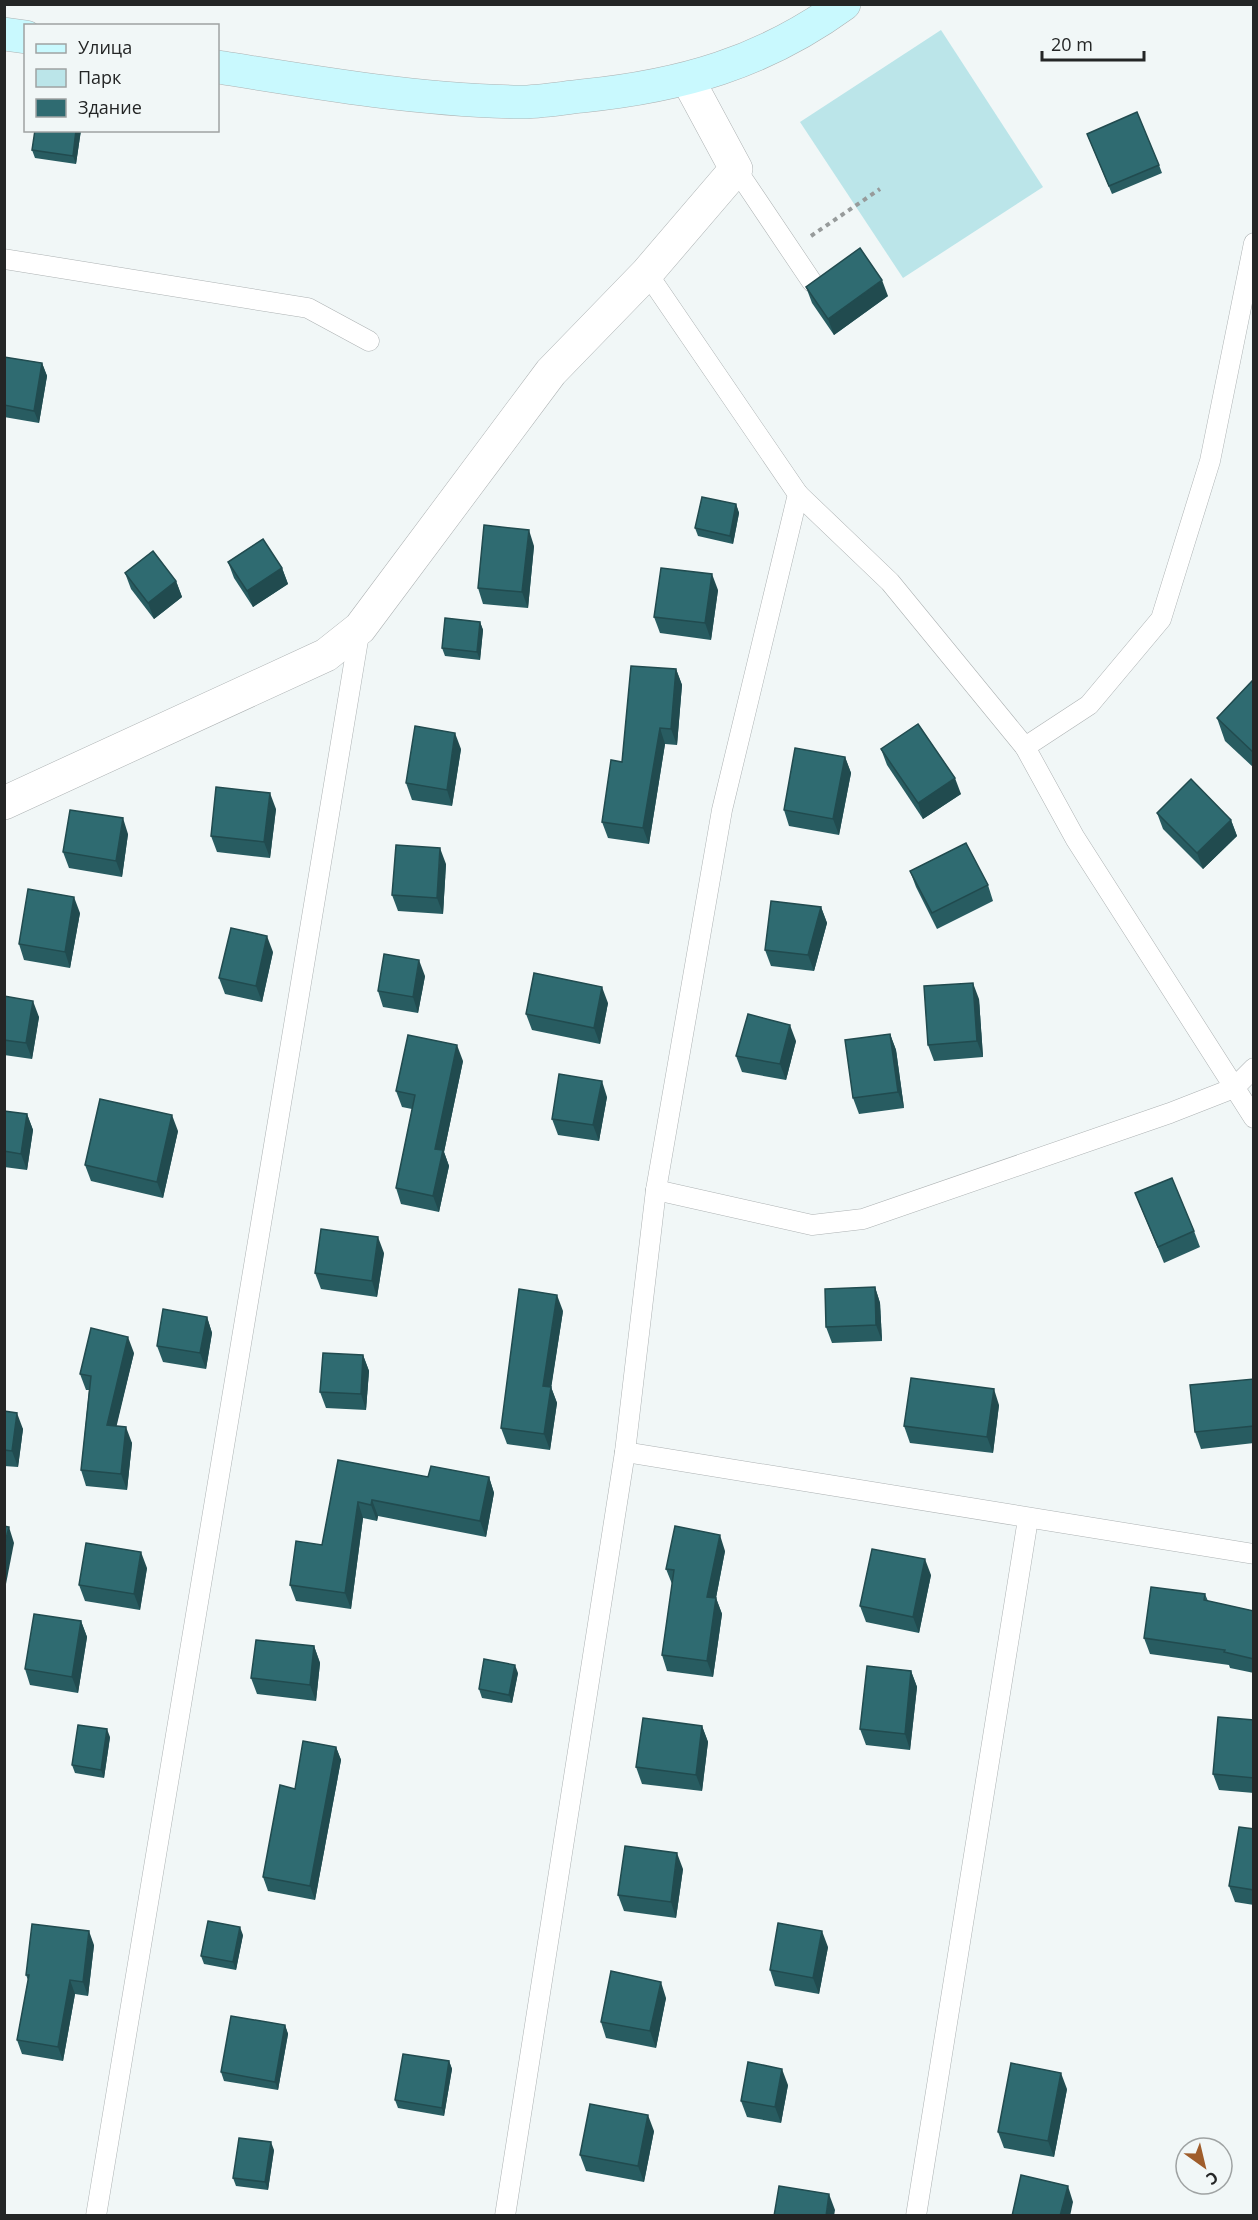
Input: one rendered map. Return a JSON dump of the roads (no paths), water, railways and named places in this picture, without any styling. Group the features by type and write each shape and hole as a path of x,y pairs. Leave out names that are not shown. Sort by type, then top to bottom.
{"street":[{"path":"219,67 364,90 520,102 638,90 688,80 743,62 811,28 844,4"},
{"path":"4,34 24,37"},
{"path":"4,803 326,655 360,628 551,372 647,273 736,169 688,80"}],"lane":[{"path":"736,169 812,282"},
{"path":"1025,747 1089,705 1161,619 1210,461 1254,243"},
{"path":"4,259 308,308 369,341"},
{"path":"647,273 798,494 890,582 1025,747 1075,838 1254,1118"},
{"path":"505,2216 625,1452 656,1190 722,810 798,494"},
{"path":"96,2216 360,628"},
{"path":"656,1190 812,1225 863,1219 1159,1117 1234,1088 1254,1068"},
{"path":"625,1452 1254,1554"},
{"path":"916,2216 1028,1519"}]}
